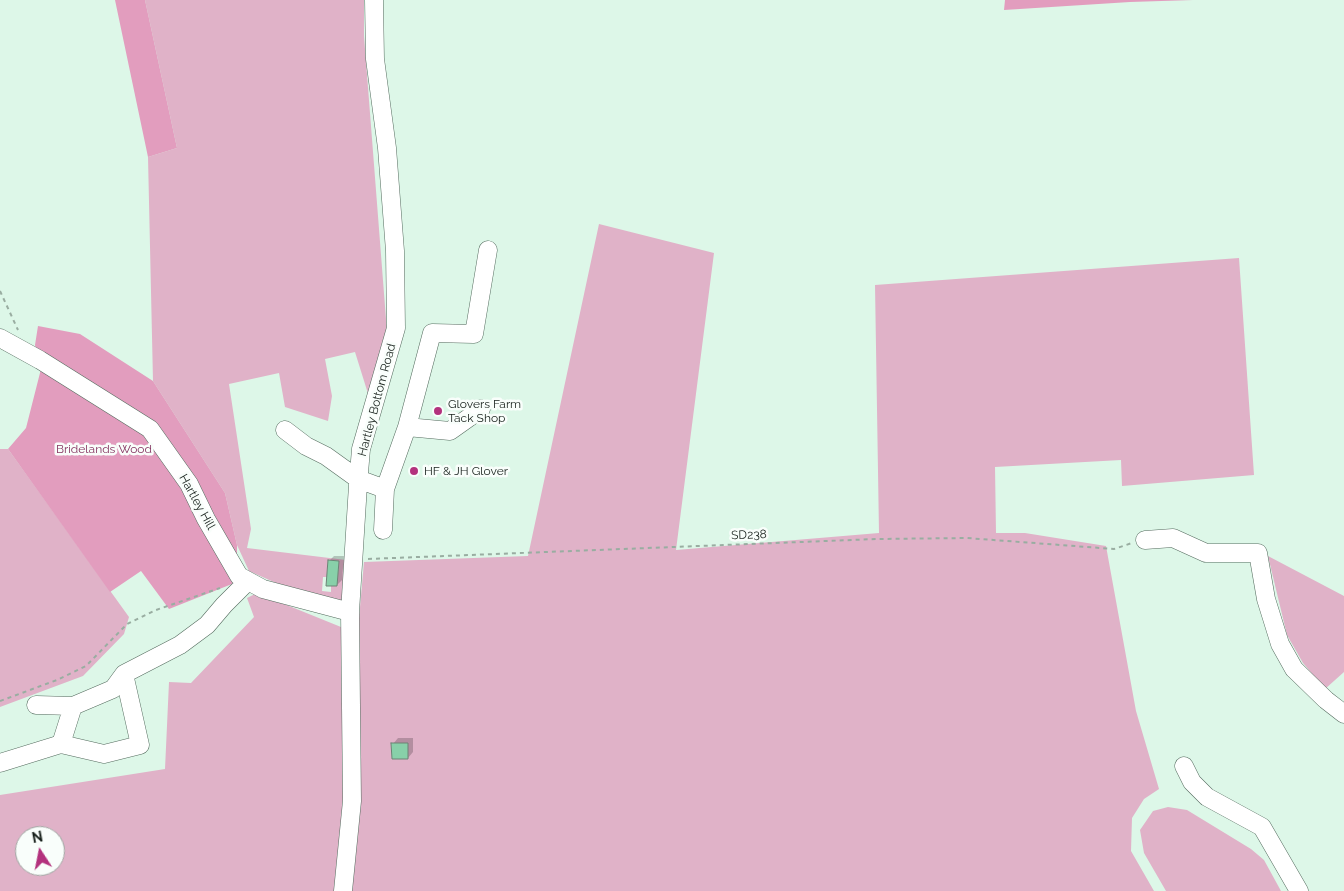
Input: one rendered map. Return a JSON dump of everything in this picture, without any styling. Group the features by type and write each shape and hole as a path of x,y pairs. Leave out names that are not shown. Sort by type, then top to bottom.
{"street":[{"name":"Hartley Bottom Road","path":"343,891 352,801 350,612 358,479 361,449 396,328 395,251 387,148 375,59 374,0"},
{"path":"383,530 385,489 407,427 432,333 474,334 488,250"},
{"name":"Hartley Hill","path":"0,338 24,350 150,429 190,484 206,519 243,578"},
{"path":"407,427 450,432 480,409"},
{"path":"285,430 306,446 326,456 358,479 385,489"},
{"path":"1145,540 1173,538 1206,553 1258,553 1266,599 1280,644 1294,669 1326,700 1344,714"},
{"path":"36,705 72,706 113,689 124,674 180,645 207,625 243,578 263,589 350,612"},
{"path":"0,764 60,744 104,754 140,745 124,674"},
{"path":"60,744 72,706"},
{"path":"1184,766 1192,782 1207,797 1262,827 1299,891"}],"path":[{"path":"0,291 23,342 24,350"},
{"name":"SD238","path":"353,559 764,543 967,538 1114,549 1145,540"},
{"path":"0,702 57,680 86,666 127,624 156,610 243,578"}],"shaded area":[{"path":"145,0 364,0 364,36 387,332 370,400 355,352 325,359 332,396 328,421 285,407 279,373 229,384 251,529 247,548 346,560 344,598 337,605 294,591 249,571 237,545 225,493 153,381 148,157 177,148","holes":["328,560 339,561 337,586 331,586 331,592 322,591 323,577 327,577"]},
{"path":"599,224 714,253 676,550 879,533 875,285 1239,258 1254,475 1122,486 1121,460 995,467 996,533 1025,533 1106,546 1136,711 1159,789 1144,799 1132,818 1131,851 1154,891 351,891 353,686 364,562 528,556","holes":["391,743 408,743 408,759 392,759"]},
{"path":"0,449 8,449 129,617 124,634 83,676 0,707"},
{"path":"1268,556 1344,596 1344,672 1325,689 1303,663 1287,635"},
{"path":"257,593 341,627 343,798 335,891 0,891 0,795 165,769 169,682 191,683 254,617 247,598"},
{"path":"1168,807 1187,810 1251,849 1264,860 1281,891 1166,891 1144,853 1140,830 1153,811"}],"green space":[{"path":"115,0 145,0 177,148 148,157"},
{"path":"1005,0 1193,0 1004,10"},
{"name":"Bridelands Wood","path":"38,326 80,334 153,381 225,493 237,545 237,582 169,609 141,571 110,592 8,449 26,428 41,369 35,345"}],"building":[{"path":"328,560 339,561 337,586 326,586"},
{"path":"391,743 408,743 408,759 392,759"}],"place":[{"name":"Glovers Farm Tack Shop","path":"438,411"},
{"name":"HF & JH Glover","path":"414,471"}]}
